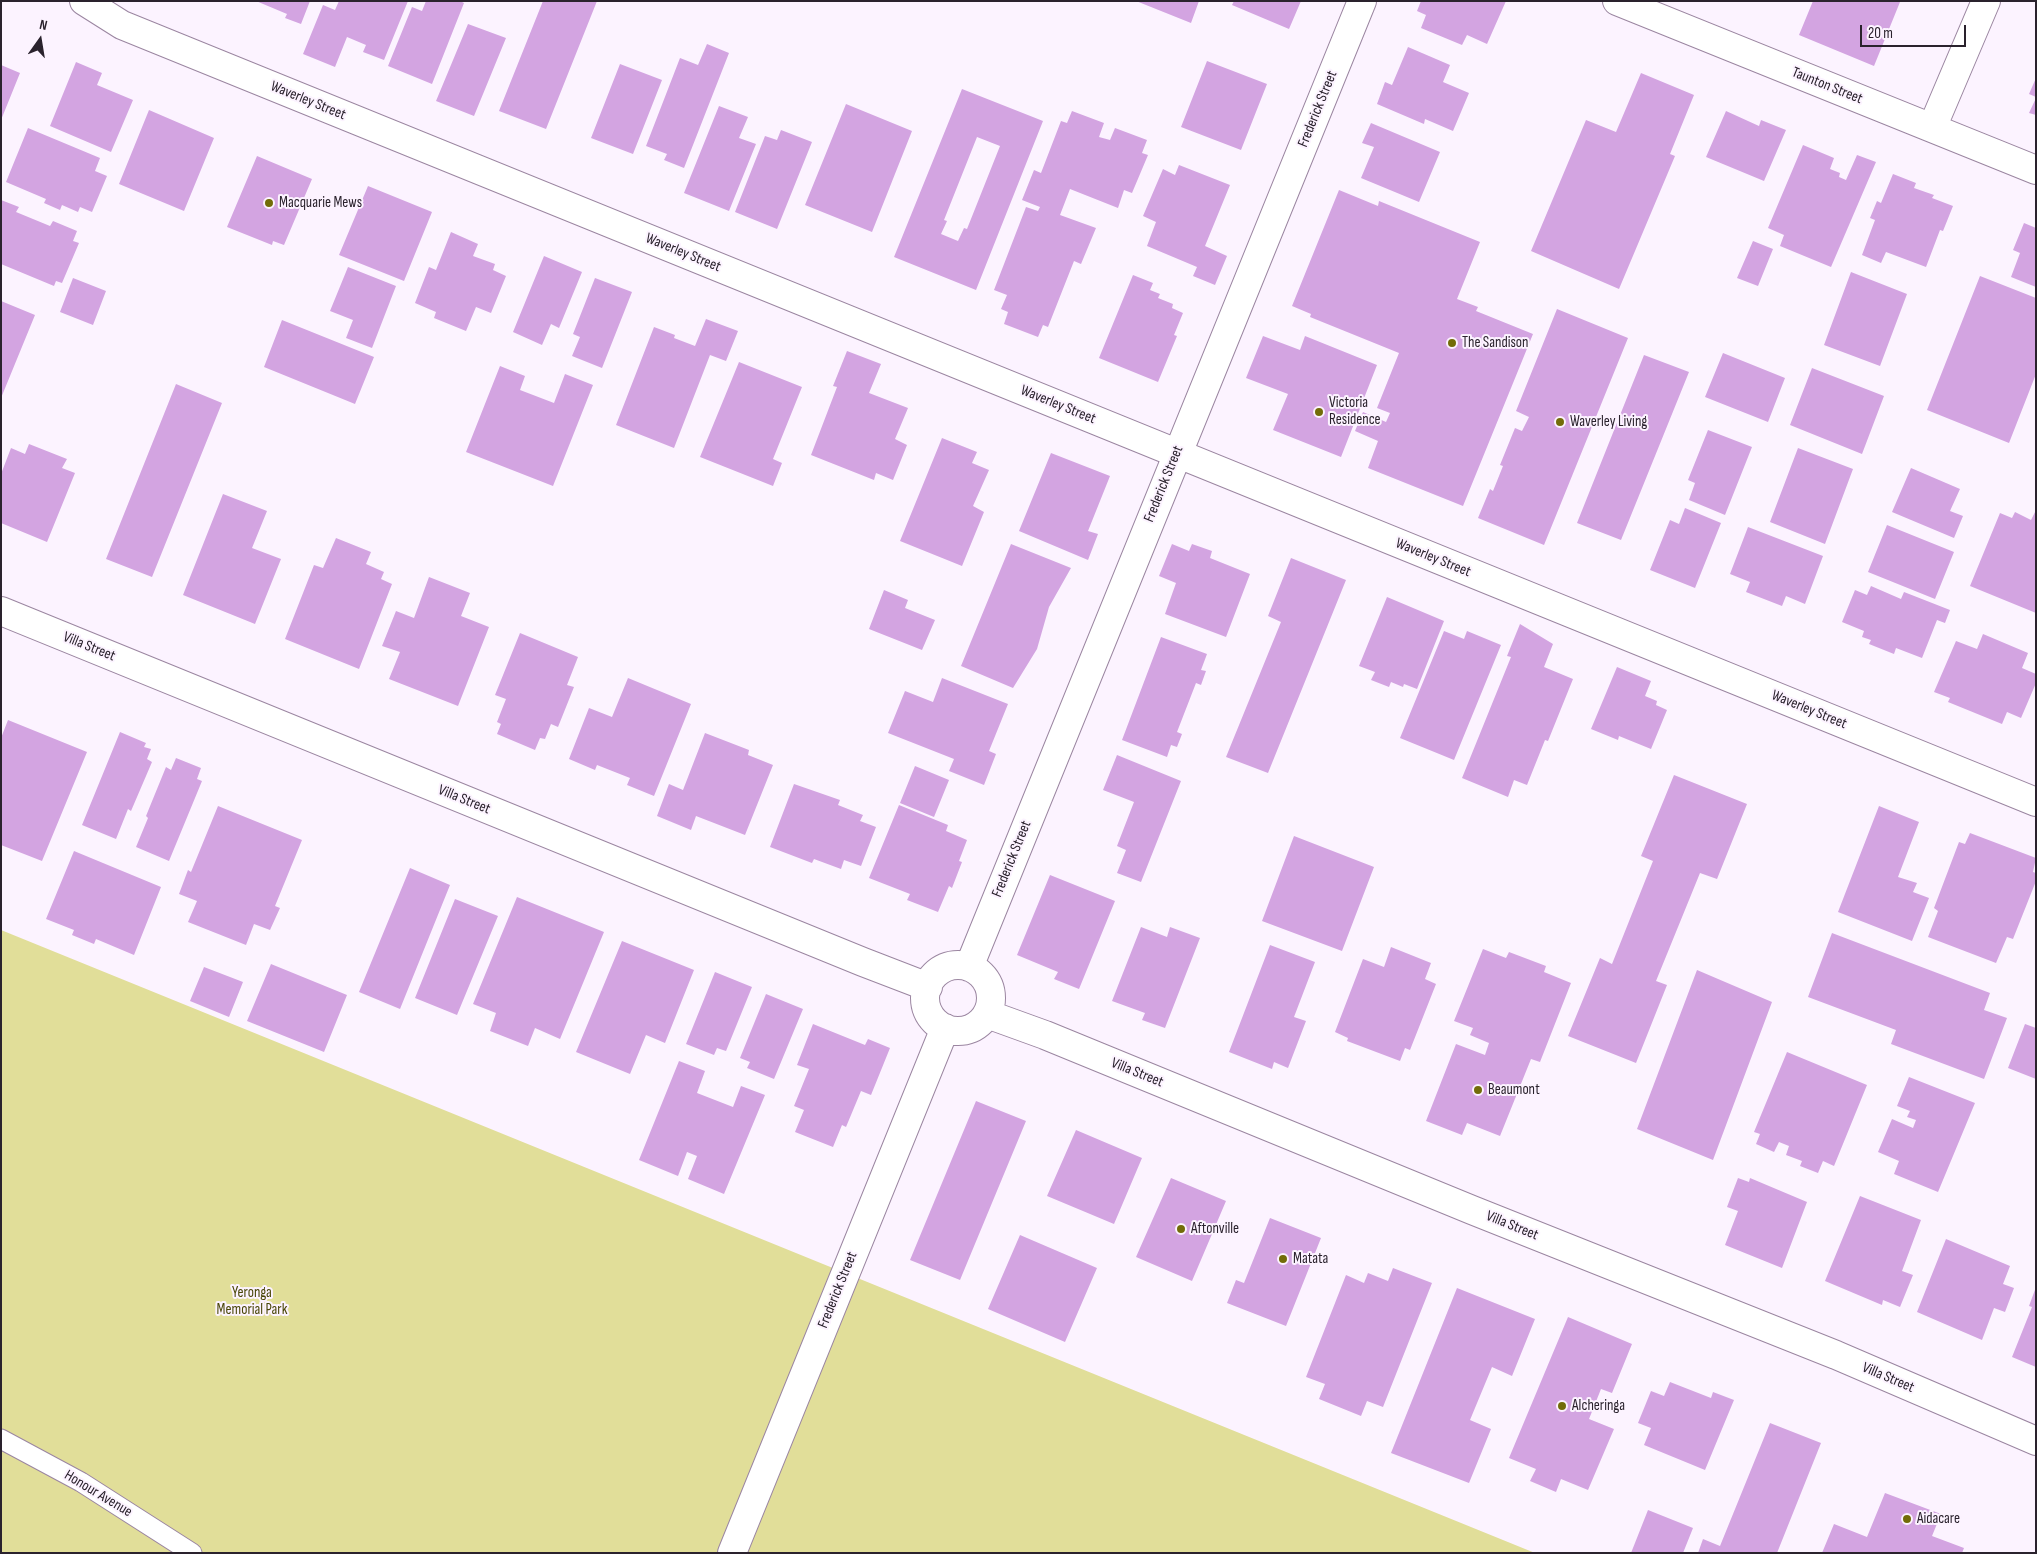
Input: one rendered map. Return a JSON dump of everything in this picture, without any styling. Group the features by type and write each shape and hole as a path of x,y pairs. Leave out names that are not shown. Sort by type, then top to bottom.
{"street":[{"name":"Waverley Street","path":"84,1 122,25 2036,802"},
{"name":"Frederick Street","path":"969,967 1362,1"},
{"name":"Taunton Street","path":"1618,1 2036,170"},
{"path":"1932,128 1986,1"},
{"name":"Villa Street","path":"1,611 928,987"},
{"path":"960,965 969,967 978,972 989,986 991,996 987,1014 981,1022 964,1030 945,1028 937,1022 928,1010 926,996 928,987 932,978 949,966 960,965"},
{"name":"Villa Street","path":"987,1014 1836,1355 2036,1441"},
{"name":"Frederick Street","path":"732,1553 945,1028"}],"lane":[{"name":"Honour Avenue","path":"1,1440 81,1482 192,1553"}],"green space":[{"name":"Yeronga Memorial Park","path":"1,930 823,1264 1535,1553 1,1553"}],"building":[{"path":"256,1 310,1 301,24 285,18 287,14"},
{"path":"339,1 408,1 384,60 363,52 366,45 347,37 335,67 303,54 323,5 335,10"},
{"path":"426,1 460,1 464,3 432,84 388,66 412,7 422,11"},
{"path":"543,1 597,1 546,129 499,111"},
{"path":"1136,1 1199,1 1191,23"},
{"path":"1234,1 1301,1 1289,29 1232,5"},
{"path":"1421,1 1506,1 1487,44 1467,35 1462,45 1421,28 1426,15 1417,11"},
{"path":"1813,1 1900,2 1874,66 1799,35"},
{"path":"468,24 506,38 474,116 436,101"},
{"path":"707,44 729,53 684,168 664,160 667,154 646,146 680,58 698,65"},
{"path":"1408,47 1450,65 1443,82 1469,93 1453,131 1425,119 1424,124 1377,104 1385,82 1392,85"},
{"path":"1207,61 1267,84 1241,150 1181,127"},
{"path":"76,62 102,73 97,85 133,100 111,152 50,126"},
{"path":"620,64 662,80 633,154 591,138"},
{"path":"1,65 20,73 1,120"},
{"path":"1641,73 1694,95 1670,154 1675,156 1619,289 1531,251 1586,120 1616,132"},
{"path":"2036,78 2036,97 2029,94"},
{"path":"962,89 1043,121 976,290 894,257","holes":["977,137 1000,146 967,229 964,228 958,241 941,234 947,221 944,220"]},
{"path":"2036,98 2036,115 2029,113"},
{"path":"846,104 912,131 872,232 805,205"},
{"path":"719,106 748,117 739,138 756,144 729,211 684,193"},
{"path":"149,110 214,138 184,211 119,184"},
{"path":"1072,111 1104,123 1099,137 1110,140 1115,128 1147,140 1142,153 1148,155 1132,193 1124,190 1118,208 1070,189 1060,215 1096,228 1081,264 1074,261 1048,327 1043,325 1038,337 1004,324 1008,312 1001,309 1007,295 994,290 1026,207 1038,211 1040,207 1022,200 1034,170 1041,173 1061,121 1067,123"},
{"path":"1726,111 1759,126 1761,120 1786,130 1764,181 1706,157"},
{"path":"1371,123 1440,152 1419,202 1361,178 1374,147 1362,143"},
{"path":"28,128 100,158 95,171 107,176 92,212 80,207 78,212 62,205 60,210 44,203 46,199 6,182"},
{"path":"781,130 812,142 777,229 735,212 765,136 777,140"},
{"path":"1803,145 1834,158 1830,169 1840,173 1839,177 1846,180 1857,155 1876,162 1831,267 1780,246 1784,235 1768,228"},
{"name":"Macquarie Mews","path":"257,156 312,179 284,245 273,241 272,245 227,227"},
{"path":"1179,165 1230,185 1205,246 1227,256 1215,285 1193,276 1197,267 1147,246 1156,222 1143,216 1163,169 1175,175"},
{"path":"1893,174 1916,183 1914,188 1934,195 1932,198 1953,206 1943,231 1940,230 1926,267 1886,252 1881,263 1862,255 1875,220 1870,218 1877,201 1881,203"},
{"path":"368,186 432,212 404,281 339,255"},
{"name":"The Sandison","path":"1339,190 1378,206 1379,201 1480,242 1457,299 1478,307 1476,311 1533,334 1463,506 1368,468 1378,441 1355,431 1363,412 1386,422 1390,413 1377,408 1399,353 1310,317 1311,314 1292,306"},
{"path":"1,200 19,207 16,212 50,226 53,221 77,231 73,241 79,243 62,283 56,281 54,286 1,264"},
{"path":"2024,223 2036,228 2036,287 2011,277 2020,253 2013,250"},
{"path":"451,232 478,244 473,256 495,264 493,270 506,276 491,313 476,307 466,331 434,318 436,312 415,303 429,267 436,270"},
{"path":"1753,241 1773,249 1758,286 1737,278"},
{"path":"544,256 582,272 559,328 551,324 542,345 513,332"},
{"path":"348,267 396,286 372,348 346,338 353,320 330,311"},
{"path":"1851,272 1907,294 1880,366 1824,345"},
{"path":"1133,275 1153,283 1150,290 1160,294 1158,298 1173,304 1172,308 1183,313 1174,335 1177,336 1158,382 1099,358"},
{"path":"1980,276 2036,298 2036,374 2009,443 1927,410"},
{"path":"73,278 106,291 93,325 60,312"},
{"path":"595,278 632,292 602,368 572,356 580,337 573,334"},
{"path":"1,301 35,315 1,398"},
{"name":"Waverley Living","path":"1557,309 1628,338 1544,545 1478,518 1490,489 1493,491 1503,466 1500,465 1515,428 1522,431 1529,417 1516,411"},
{"path":"706,319 738,331 726,361 710,355 674,448 616,425 654,327 675,335 674,338 695,346"},
{"path":"282,320 374,357 355,404 264,367"},
{"name":"Victoria Residence","path":"1263,336 1300,350 1305,336 1377,365 1341,457 1273,430 1288,394 1246,378"},
{"path":"847,351 881,364 869,393 908,408 895,439 907,445 893,480 876,473 874,480 811,455 837,387 833,386"},
{"path":"1723,353 1785,378 1768,422 1705,397"},
{"path":"1644,355 1689,372 1621,540 1577,523"},
{"path":"739,362 802,387 773,459 782,463 773,486 700,457"},
{"path":"500,366 525,376 520,390 554,403 565,374 593,385 553,486 466,452"},
{"path":"1812,368 1884,396 1862,454 1790,425"},
{"path":"176,384 222,403 152,577 106,559"},
{"path":"1708,430 1752,447 1725,515 1689,500 1695,483 1688,480"},
{"path":"942,438 977,452 972,463 989,470 973,506 984,512 962,566 900,541"},
{"path":"29,444 67,459 62,468 75,473 47,542 1,523 1,474 11,448 25,454"},
{"path":"1798,448 1853,469 1825,544 1770,522"},
{"path":"1051,453 1110,476 1088,531 1098,534 1088,560 1019,531"},
{"path":"1911,468 1960,489 1950,511 1963,516 1954,538 1892,512"},
{"path":"223,494 267,511 252,548 281,559 255,624 183,595"},
{"path":"1685,508 1721,523 1695,588 1650,570 1670,520 1679,524"},
{"path":"2036,510 2036,613 1970,586 2000,513 2012,518 2015,512 2031,520"},
{"path":"1887,525 1954,552 1935,599 1868,572"},
{"path":"1748,527 1823,556 1805,604 1786,596 1782,606 1746,592 1750,582 1730,574"},
{"path":"336,538 371,552 366,564 384,572 381,579 392,584 359,669 285,639 314,565 323,568"},
{"path":"1011,544 1071,568 1049,607 1037,649 1013,688 961,666"},
{"path":"1172,544 1189,551 1192,544 1212,551 1210,558 1250,574 1226,637 1165,614 1176,583 1159,576"},
{"path":"1291,558 1346,580 1268,773 1226,757 1281,622 1268,616"},
{"path":"429,577 470,593 461,616 489,627 458,706 389,679 400,652 382,646 396,611 414,618"},
{"path":"1871,586 1901,599 1904,592 1950,610 1945,623 1937,620 1922,658 1896,648 1894,654 1869,644 1871,640 1862,637 1864,631 1842,622 1855,590 1867,595"},
{"path":"884,590 908,600 905,608 935,620 922,650 869,629"},
{"path":"1387,597 1444,621 1417,689 1404,684 1403,687 1391,682 1389,687 1371,680 1375,672 1359,666"},
{"path":"1520,624 1553,644 1544,667 1573,679 1548,741 1545,740 1527,785 1514,780 1508,797 1462,778 1511,657 1507,656"},
{"path":"1444,631 1464,639 1467,631 1501,645 1454,760 1400,738"},
{"path":"520,633 578,657 567,685 574,687 558,727 551,724 545,739 540,738 535,750 497,734 501,724 497,722 506,699 495,695"},
{"path":"1983,634 2028,653 2022,668 2036,674 2036,683 2021,718 2007,712 2002,724 1948,702 1950,698 1934,692 1956,641 1977,649"},
{"path":"1161,637 1207,654 1201,670 1206,671 1201,685 1196,683 1177,732 1182,734 1177,747 1171,745 1167,757 1122,740"},
{"path":"1617,667 1651,681 1645,696 1657,701 1656,705 1667,710 1651,749 1619,736 1618,740 1591,729"},
{"path":"628,678 691,704 654,796 627,785 630,778 597,765 595,770 569,759 589,708 612,717"},
{"path":"942,678 1008,704 989,751 996,754 984,785 949,771 954,759 888,733 905,691 933,702"},
{"path":"8,720 87,752 42,861 1,845 1,738"},
{"path":"120,732 146,743 144,747 151,749 147,759 152,762 131,811 128,809 116,839 82,825"},
{"path":"705,733 749,750 748,755 773,765 745,835 696,816 691,830 657,816 669,784 683,790"},
{"path":"1117,755 1181,781 1141,882 1117,873 1126,850 1117,846 1134,802 1103,790"},
{"path":"176,758 201,768 197,779 202,781 169,861 136,847 148,818 146,816 166,767 171,770"},
{"path":"915,766 949,780 934,817 900,803"},
{"path":"1674,775 1747,804 1717,879 1700,873 1656,981 1667,985 1636,1063 1568,1036 1600,958 1612,964 1653,861 1641,856"},
{"path":"794,784 840,800 838,805 863,815 860,821 876,827 861,866 844,860 841,869 814,859 812,863 770,847"},
{"path":"899,805 948,825 946,831 967,840 959,861 962,862 952,888 949,886 938,912 907,900 910,894 869,878"},
{"path":"218,806 302,840 275,906 280,908 270,930 254,924 246,945 188,922 197,901 179,894 188,870 191,872"},
{"path":"1879,806 1919,822 1898,877 1917,883 1913,892 1929,898 1912,941 1838,912"},
{"path":"1970,833 2036,858 2033,872 2036,873 2036,881 2013,939 2007,937 1996,963 1928,937 1938,911 1934,908 1959,842 1965,844"},
{"path":"1294,836 1374,867 1342,951 1262,921"},
{"path":"74,851 161,887 134,955 96,939 94,944 72,935 74,930 46,919"},
{"path":"410,868 450,885 400,1009 359,992"},
{"path":"1050,875 1115,901 1079,989 1054,979 1058,972 1017,955"},
{"path":"517,897 604,932 560,1039 535,1028 528,1046 490,1031 496,1013 473,1004"},
{"path":"455,899 498,916 457,1015 415,998"},
{"path":"1141,927 1167,937 1170,927 1200,938 1165,1028 1142,1020 1145,1013 1112,1001"},
{"path":"1832,933 1990,993 1984,1010 2007,1018 1984,1079 1891,1044 1896,1030 1808,997"},
{"path":"622,941 694,970 665,1043 646,1035 630,1074 576,1052"},
{"path":"1270,945 1315,962 1294,1017 1306,1021 1288,1068 1274,1062 1272,1069 1229,1052"},
{"path":"1391,947 1431,963 1425,979 1436,984 1410,1050 1405,1048 1400,1061 1347,1041 1348,1038 1335,1032 1363,959 1384,967"},
{"path":"1483,949 1506,958 1509,952 1546,966 1544,972 1571,983 1540,1062 1531,1059 1500,1136 1467,1123 1462,1135 1426,1121 1456,1044 1485,1055 1489,1043 1470,1035 1473,1028 1454,1021"},
{"path":"271,964 347,995 324,1052 247,1021"},
{"path":"204,967 243,982 229,1017 190,1001"},
{"path":"1697,970 1772,1002 1713,1160 1637,1129"},
{"path":"715,972 752,987 726,1051 717,1048 714,1055 686,1044"},
{"path":"766,994 803,1009 774,1079 747,1068 750,1062 740,1058"},
{"path":"813,1024 865,1045 868,1039 890,1048 871,1095 861,1091 846,1127 842,1125 833,1147 795,1132 804,1110 794,1106 809,1069 797,1065"},
{"path":"2025,1024 2036,1028 2036,1079 2008,1068"},
{"path":"1787,1052 1867,1085 1834,1166 1823,1161 1818,1173 1800,1166 1802,1161 1786,1155 1789,1146 1779,1142 1774,1152 1756,1144 1760,1134 1754,1132"},
{"path":"679,1061 705,1071 697,1093 733,1107 741,1086 765,1095 724,1194 688,1179 697,1156 687,1152 678,1176 639,1160"},
{"path":"1909,1077 1975,1103 1938,1192 1894,1174 1899,1161 1878,1152 1892,1119 1913,1128 1916,1120 1907,1117 1910,1111 1897,1106"},
{"path":"976,1101 1026,1121 960,1280 910,1260"},
{"path":"1076,1130 1142,1158 1114,1224 1047,1196"},
{"name":"Aftonville","path":"1171,1178 1226,1201 1192,1281 1136,1257"},
{"path":"1738,1178 1749,1182 1750,1178 1807,1202 1782,1268 1725,1245 1738,1211 1727,1207"},
{"path":"1860,1196 1921,1220 1902,1271 1913,1275 1900,1307 1883,1300 1882,1305 1825,1281"},
{"name":"Matata","path":"1270,1218 1321,1238 1286,1326 1227,1303 1236,1280 1244,1283"},
{"path":"1020,1235 1097,1268 1065,1342 988,1309"},
{"path":"1946,1239 2010,1266 2003,1284 2014,1288 2005,1312 1994,1308 1982,1340 1917,1312"},
{"path":"1393,1268 1432,1283 1383,1407 1367,1401 1361,1416 1319,1399 1325,1384 1306,1377 1346,1275 1364,1283 1368,1273 1388,1281"},
{"path":"2036,1287 2036,1367 2012,1357 2032,1307 2029,1306"},
{"path":"1457,1288 1535,1319 1512,1376 1492,1367 1470,1420 1491,1429 1469,1483 1391,1453"},
{"name":"Alcheringa","path":"1568,1317 1632,1344 1612,1393 1601,1389 1589,1419 1614,1429 1588,1490 1561,1479 1556,1492 1530,1481 1536,1469 1509,1458"},
{"path":"1670,1382 1711,1398 1713,1392 1734,1400 1705,1470 1644,1445 1651,1428 1638,1423 1651,1391 1664,1396"},
{"path":"1770,1423 1821,1443 1777,1553 1698,1553 1703,1539 1720,1546"},
{"name":"Aidacare","path":"1885,1493 1941,1514 1932,1536 1964,1548 1962,1553 1822,1553 1834,1524 1867,1537"},
{"path":"1648,1510 1693,1528 1683,1553 1631,1553"}],"place":[{"name":"Macquarie Mews","path":"269,203"},
{"name":"The Sandison","path":"1452,343"},
{"name":"Victoria Residence","path":"1319,412"},
{"name":"Waverley Living","path":"1560,422"},
{"name":"Beaumont","path":"1478,1090"},
{"name":"Aftonville","path":"1181,1229"},
{"name":"Matata","path":"1283,1259"},
{"name":"Alcheringa","path":"1562,1406"},
{"name":"Aidacare","path":"1907,1519"}]}
